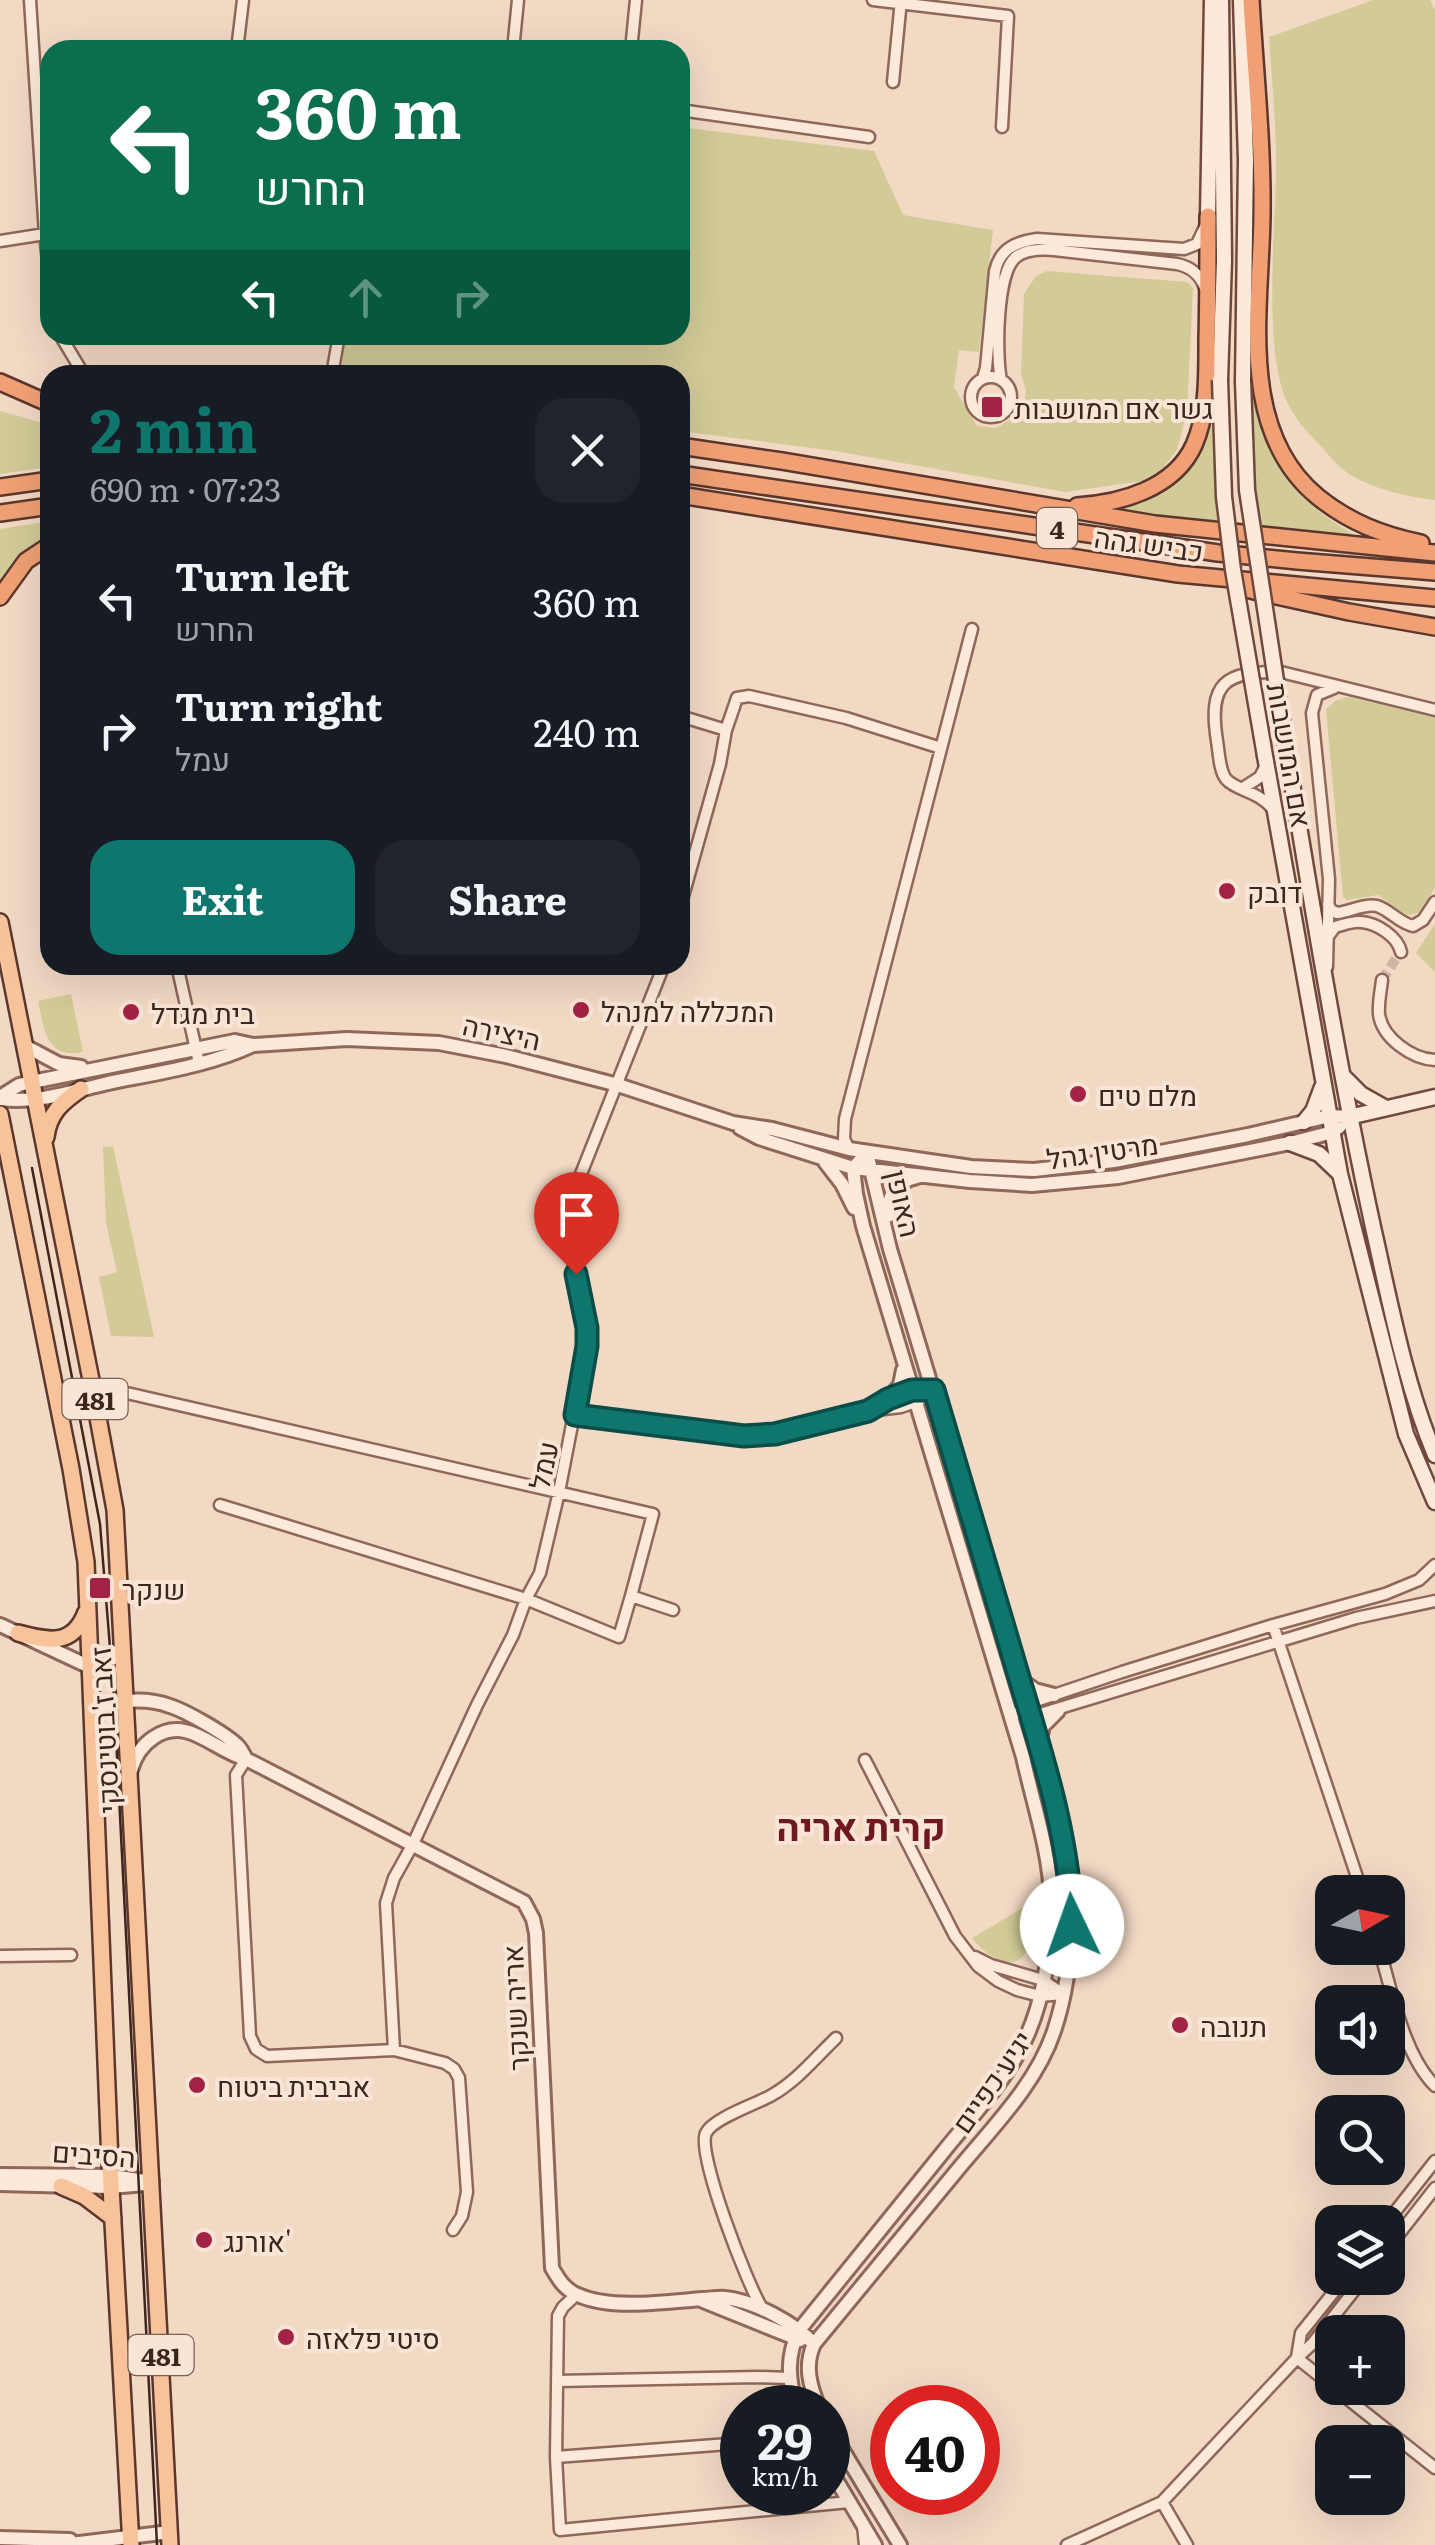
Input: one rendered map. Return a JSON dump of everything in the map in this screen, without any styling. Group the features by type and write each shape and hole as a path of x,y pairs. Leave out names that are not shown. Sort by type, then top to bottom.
{"highway":[{"path":"1250,0 1262,212 1259,366 1271,435 1294,474 1344,516 1366,528 1435,550"},
{"path":"1058,507 1089,505 1146,491 1160,483 1194,445 1204,398 1208,216"},
{"path":"0,382 40,400"},
{"path":"0,394 40,403"},
{"path":"690,447 1155,524 1435,550"},
{"name":"כביש גהה","path":"690,475 1218,553 1435,572"},
{"path":"1,487 40,481"},
{"name":"כביש גהה","path":"690,497 1178,574 1435,598"},
{"path":"4,512 40,507"},
{"path":"0,597 26,560 40,551"},
{"path":"1178,574 1435,627"}],"main road":[{"path":"1208,216 1212,0"},
{"name":"אם המושבות","path":"1220,0 1224,260 1220,380 1224,497 1239,604 1340,1174 1406,1434 1435,1502"},
{"name":"אם המושבות","path":"1242,0 1247,490 1349,1118 1387,1289 1424,1429 1435,1455"},
{"name":"זאב ז'בוטינסקי","path":"0,922 115,1510 170,2538"},
{"path":"1341,1074 1361,1094 1386,1108"},
{"path":"1304,1122 1313,1111 1324,1082"},
{"path":"47,1161 49,1120 61,1104 82,1089"},
{"name":"מרטין גהל","path":"1349,1118 1435,1097"},
{"name":"זאב ז'בוטינסקי","path":"0,1114 86,1562 130,2542"},
{"path":"1290,1143 1319,1154 1340,1174"},
{"path":"18,1633 58,1640 82,1624 88,1608"},
{"path":"61,2186 84,2196 113,2218"}],"street":[{"path":"30,0 40,129"},
{"path":"238,40 243,0"},
{"path":"513,40 518,0"},
{"path":"633,40 636,0"},
{"path":"872,0 1008,16 1002,127"},
{"path":"892,82 900,2"},
{"path":"690,111 869,137"},
{"path":"1208,216 1197,244 1184,249 1037,239 1010,246 997,261 994,272 986,368 971,398 976,410 992,416 1004,412 1010,401 1009,389 1001,380 998,358 1002,288 1009,265 1020,254 1054,250 1188,267 1200,277 1208,301"},
{"path":"0,241 40,235"},
{"path":"983,378 1001,380"},
{"path":"850,1149 844,1139 845,1119 972,629"},
{"path":"1276,812 1264,799 1226,779 1222,770 1214,716 1218,692 1230,679 1281,672 1435,710"},
{"path":"1308,678 1329,879 1327,994"},
{"path":"1312,713 1317,695 1340,687"},
{"path":"690,871 737,698 749,696 846,718 941,748"},
{"path":"690,719 726,730"},
{"path":"1243,788 1260,777 1266,760"},
{"path":"1328,941 1332,928 1364,922 1396,938 1399,955 1435,902"},
{"path":"1328,904 1336,913 1371,905 1379,907 1413,926 1423,920"},
{"path":"179,975 199,1063"},
{"name":"עמל","path":"394,2050 386,1903 394,1878 540,1573 587,1346 568,1220 579,1179 660,975"},
{"path":"1382,980 1379,1018 1391,1038 1414,1055 1435,1060"},
{"name":"היצירה","path":"0,1098 32,1082 235,1041 253,1045 347,1038 440,1043 618,1084 732,1123 759,1138 854,1168"},
{"name":"היצירה","path":"0,1098 36,1100 199,1063 253,1045"},
{"path":"25,1046 59,1064 94,1069"},
{"name":"מרטין גהל","path":"854,1168 1049,1184 1118,1176 1290,1143 1349,1118"},
{"name":"מרטין גהל","path":"867,1152 970,1167 1034,1170 1114,1161 1304,1122 1331,1124"},
{"name":"היצירה","path":"732,1123 867,1152"},
{"name":"האופן","path":"867,1152 854,1168 863,1226 914,1396"},
{"name":"האופן","path":"867,1152 890,1248 934,1390"},
{"path":"819,1158 833,1170 863,1226"},
{"path":"890,1248 890,1194 904,1182 923,1176"},
{"path":"868,1411 888,1399 901,1382 904,1362"},
{"path":"92,1385 653,1514 620,1637 526,1599 220,1505"},
{"path":"888,1399 934,1390"},
{"name":"יגיע כפיים","path":"814,2344 1035,2072 1048,2048 1064,1994 1070,1950 1071,1894 1064,1842 1040,1747 934,1390"},
{"path":"575,1415 744,1436 775,1434 868,1411 892,1409 914,1396"},
{"name":"יגיע כפיים","path":"798,2334 1006,2072 1026,2040 1040,1996 1048,1946 1051,1894 1023,1757 914,1396"},
{"path":"1011,1718 1054,1695 1272,1624 1385,1594 1418,1580 1435,1566"},
{"path":"631,1596 673,1610"},
{"path":"1029,1711 1058,1711 1356,1618 1435,1602"},
{"path":"1272,1624 1356,1875"},
{"path":"0,1625 90,1668 112,1662 124,1645"},
{"path":"1020,1678 1035,1690 1054,1695"},
{"path":"92,1725 102,1708 127,1702"},
{"name":"אריה שנקר","path":"127,1702 170,1706 239,1747 246,1759"},
{"path":"1040,1747 1044,1726 1058,1711"},
{"name":"אריה שנקר","path":"130,1771 150,1740 170,1730 190,1731 524,1902 536,1933 552,2268 562,2284 576,2295"},
{"path":"246,1759 236,1775 250,2036 256,2049 267,2056 394,2050 445,2063 454,2069 459,2078 467,2192 462,2216 454,2230"},
{"path":"865,1760 955,1936 978,1966 1017,1990 1040,1996 1064,1994"},
{"path":"966,1950 991,1965 1043,1980 1064,1994"},
{"path":"0,1956 71,1955"},
{"path":"1384,1965 1412,2051 1435,2086"},
{"path":"792,2385 789,2362 750,2286 704,2146 706,2132 715,2124 788,2084 836,2038"},
{"path":"1401,2205 1435,2162"},
{"name":"הסיבים","path":"0,2175 152,2182"},
{"name":"הסיבים","path":"0,2184 61,2186 111,2182"},
{"path":"1405,2228 1433,2195"},
{"path":"720,2514 560,2530 556,2457 558,2316 576,2295 618,2303 701,2300 725,2298 750,2286"},
{"path":"1297,2358 1301,2333 1331,2295"},
{"path":"1067,2545 1162,2502 1312,2344 1351,2295"},
{"path":"725,2298 814,2344 808,2371 812,2385"},
{"path":"701,2300 767,2317 800,2314 821,2304"},
{"path":"789,2362 798,2334"},
{"path":"1297,2358 1315,2372"},
{"path":"557,2381 790,2378"},
{"path":"1356,2405 1435,2468"},
{"path":"556,2457 720,2445"},
{"path":"850,2462 900,2545"},
{"path":"1162,2502 1187,2545"},
{"path":"850,2504 876,2545"},
{"path":"862,2524 865,2545"},
{"path":"0,2538 130,2542 170,2538"},
{"path":"64,2545 83,2541"}],"shaded area":[{"path":"1373,0 1430,0 1435,10 1435,500 1386,490 1341,468 1291,410 1275,355 1272,292 1276,158 1269,37"},
{"path":"690,128 874,151 903,215 993,230 979,352 959,350 954,387 977,426 996,428 1023,412 1024,294 1036,276 1047,271 1187,282 1193,288 1187,411 1177,450 1162,469 1142,481 1066,492 835,451 690,432 690,365 342,365 344,345 690,345"},
{"path":"1247,366 1256,372 1265,427 1280,468 1308,502 1354,535 1256,527"},
{"path":"1206,399 1216,401 1217,521 1111,512 1114,504 1171,482"},
{"path":"0,411 40,422 40,468 0,474"},
{"path":"40,523 40,540 0,582 0,529"},
{"path":"1348,697 1435,718 1435,888 1418,913 1407,915 1378,895 1347,900 1343,897 1326,709"},
{"path":"1435,924 1435,972 1416,953"},
{"path":"71,994 83,1052 61,1051 54,1046 45,1031 38,1001"},
{"path":"113,1146 154,1337 111,1336 99,1277 117,1272 106,1223 103,1147"},
{"path":"1031,1903 1030,1941 1020,1959 998,1959 972,1938"}],"tunnel":[{"path":"1382,980 1397,957"}],"tram line":[{"path":"32,1168 100,1524 114,1697 157,2545"}],"place":[{"name":"גשר אם המושבות","path":"992,407"},
{"name":"דובק","path":"1227,891"},
{"name":"המכללה למנהל","path":"581,1010"},
{"name":"בית מגדל","path":"131,1012"},
{"name":"מלם טים","path":"1078,1094"},
{"name":"שנקר","path":"100,1588"},
{"name":"תנובה","path":"1180,2025"},
{"name":"אביבית ביטוח","path":"197,2085"},
{"name":"אורנג'","path":"204,2240"},
{"name":"סיטי פלאזה","path":"286,2337"}],"district":[{"name":"קרית אריה","path":"861,1824"}],"route":[{"path":"576,1274 587,1346 575,1415 744,1436 775,1434 868,1411 912,1390 934,1390 1049,1776 1064,1842 1072,1926"}]}
